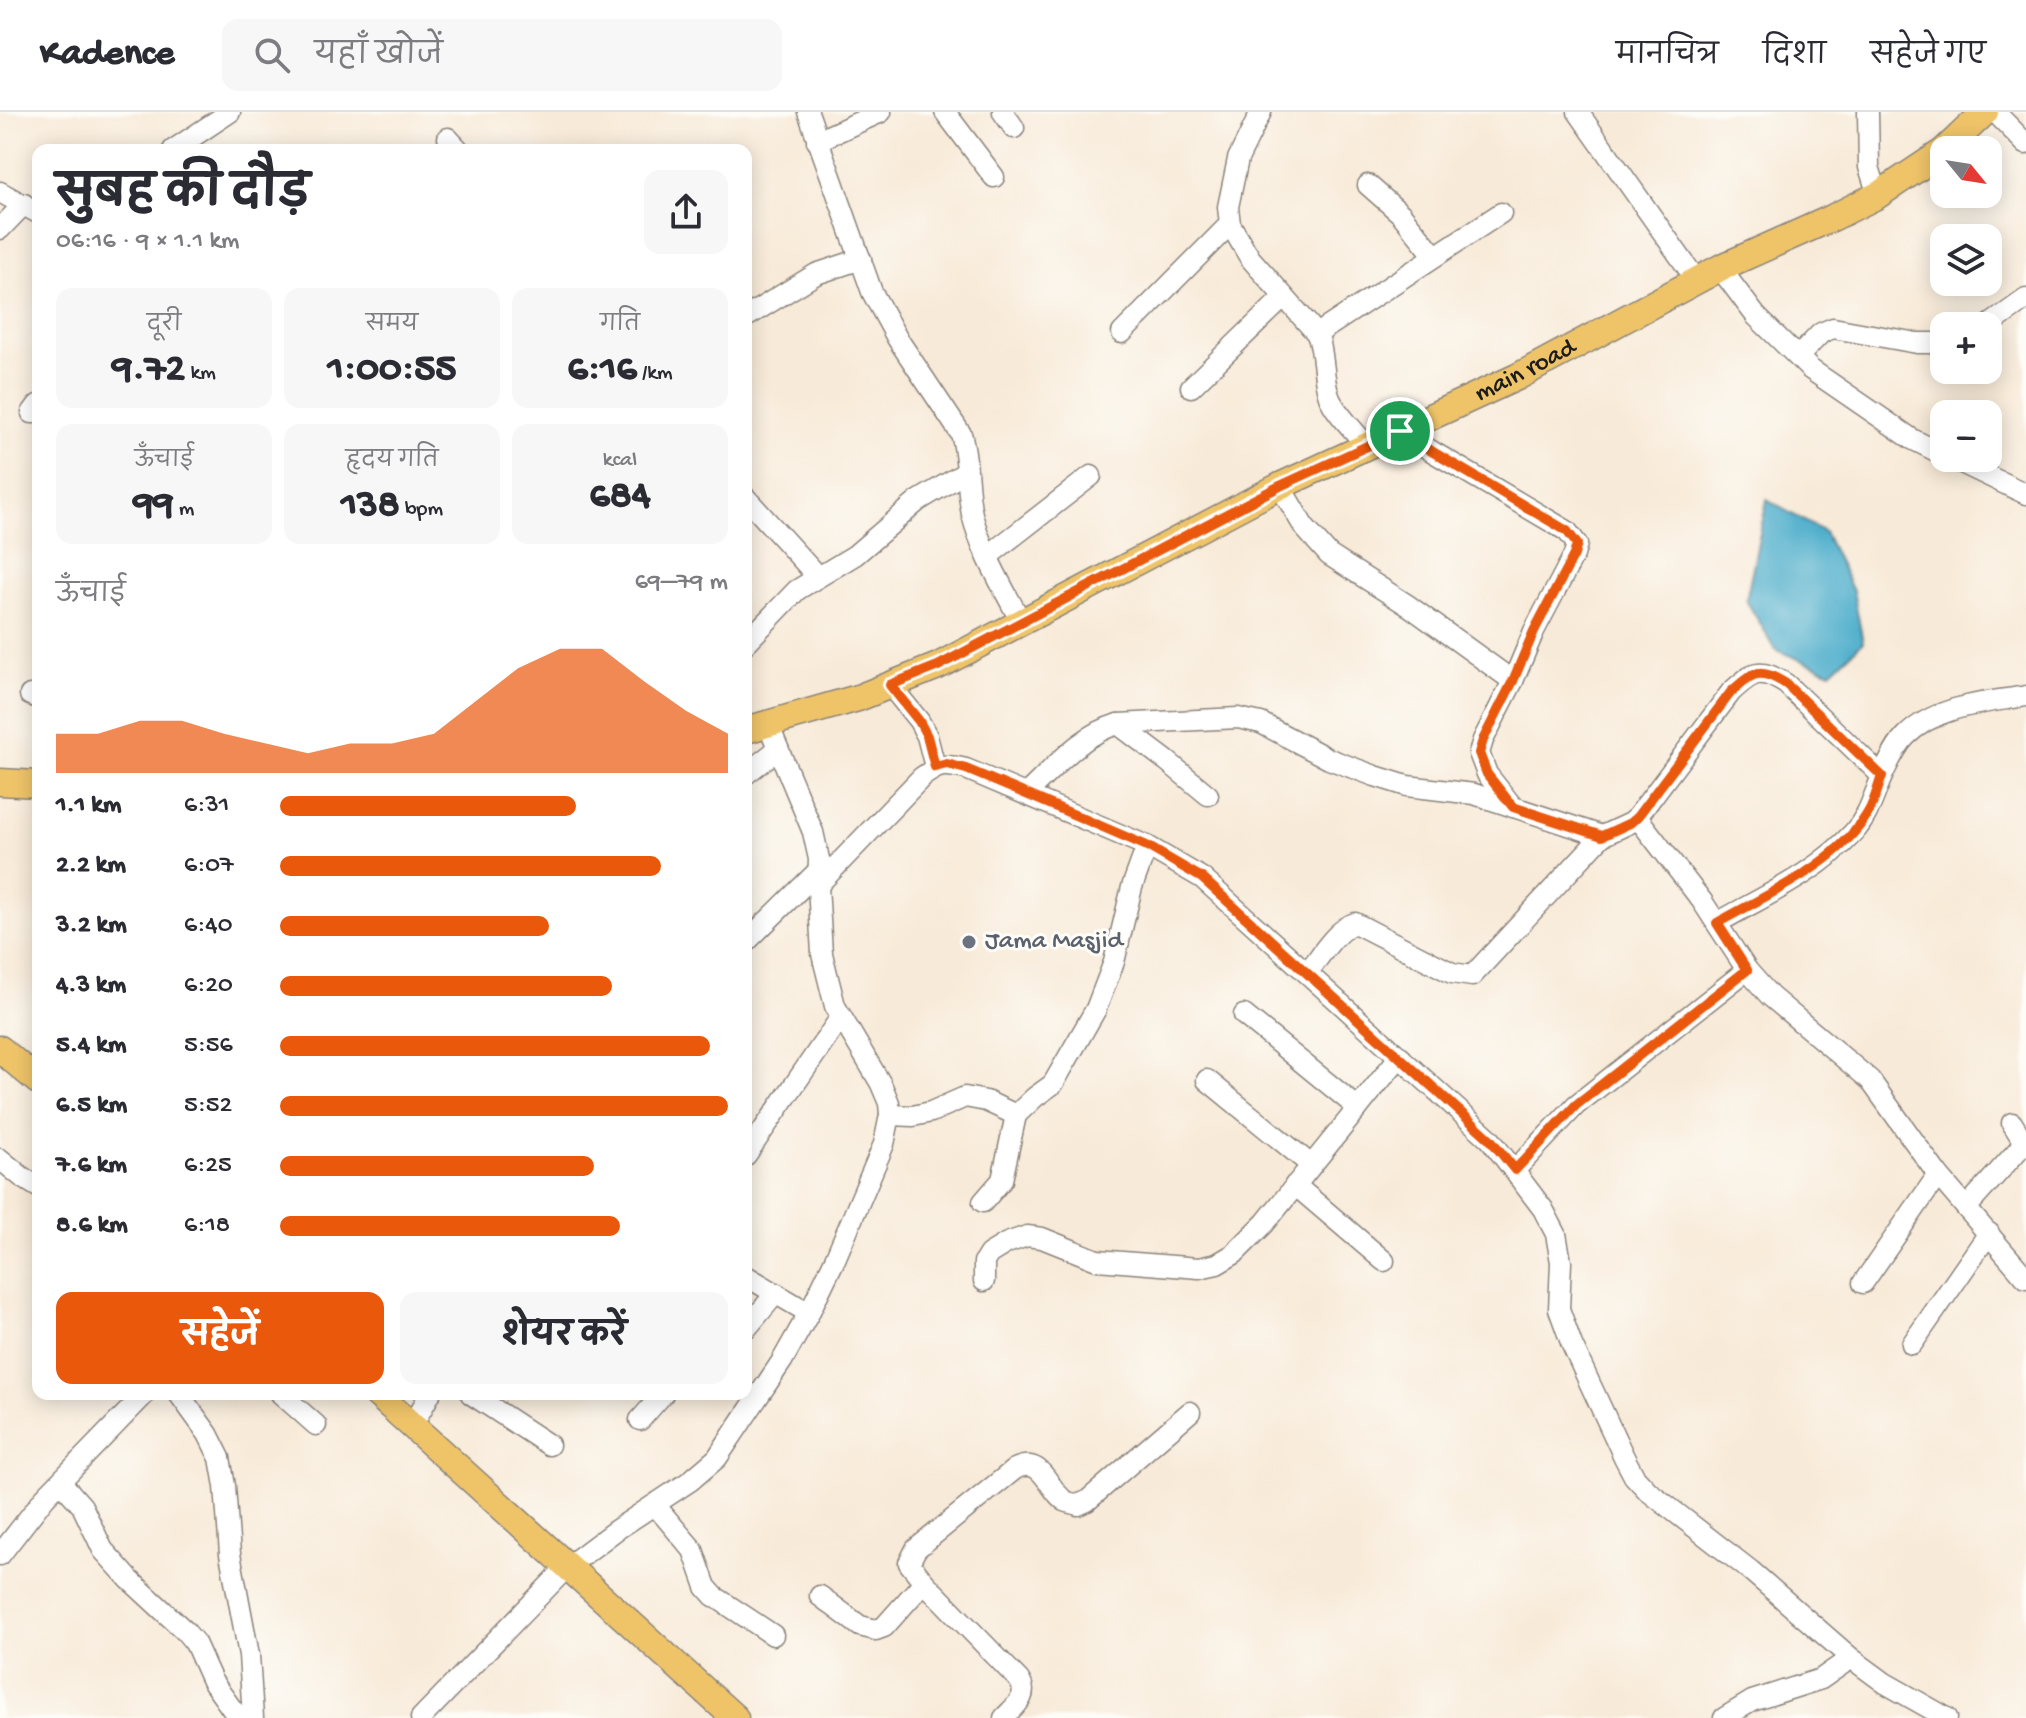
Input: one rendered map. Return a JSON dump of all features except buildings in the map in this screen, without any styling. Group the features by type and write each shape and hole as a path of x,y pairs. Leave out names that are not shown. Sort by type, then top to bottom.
{"main road":[{"name":"main road","path":"1959,136 1985,112"},
{"name":"main road","path":"757,727 858,698 938,666 1280,486 1517,377 1720,268 1878,195 1930,160"},
{"path":"0,782 32,784"},
{"path":"0,1049 32,1076"},
{"path":"384,1400 735,1718"}],"street":[{"path":"202,143 230,112"},
{"path":"808,112 872,292 897,338 961,434 972,515 988,556 1021,622"},
{"path":"817,141 881,112"},
{"path":"945,112 994,177"},
{"path":"1261,112 1238,159 1228,207 1230,224 1250,258 1317,334 1332,404 1367,446"},
{"path":"1578,112 1697,281"},
{"path":"1868,112 1869,167 1878,195"},
{"path":"1995,112 2026,144"},
{"path":"1368,185 1401,214 1435,256"},
{"path":"0,192 32,210"},
{"path":"0,229 32,212"},
{"path":"1317,334 1501,213"},
{"path":"1122,333 1230,224"},
{"path":"752,313 816,274 861,259"},
{"path":"1720,268 1756,316 1810,369 1930,448"},
{"path":"1191,387 1284,297"},
{"path":"2002,316 2026,299"},
{"path":"1798,357 1821,333 1833,328 1930,343"},
{"path":"1400,431 1567,531 1577,544 1479,753 1487,774 1513,807"},
{"path":"752,637 797,590 855,555 918,501 966,472"},
{"path":"1980,472 2026,494"},
{"path":"988,556 1091,476"},
{"path":"1280,486 1304,527 1329,555 1409,606 1513,681"},
{"path":"752,505 817,576"},
{"path":"1308,972 1340,932 1347,925 1355,923 1452,973 1472,976 1602,836 1637,817 1731,692 1747,677 1758,672 1770,674 1786,684 1882,776"},
{"path":"890,685 919,721 927,736 935,767"},
{"path":"1717,923 1808,872 1836,851 1870,809 1895,750 1906,736 1923,723 1945,711 2026,696"},
{"path":"1026,794 1084,740 1102,729 1118,724 1238,718 1261,723 1329,759 1375,776 1407,786 1474,794 1602,836"},
{"path":"1118,724 1208,795"},
{"path":"421,1718 567,1567 690,1481 717,1458 782,1361 809,1313 884,1144 890,1115 889,1103 835,1006 822,954 819,859 813,832 778,749 757,727"},
{"path":"752,769 778,749"},
{"path":"752,937 922,777 935,767 947,764 966,769 1147,846 1202,878 1490,1139 1515,1170 1543,1209 1556,1234 1561,1262 1559,1309 1572,1345 1634,1476 1648,1491 1751,1571 1851,1658 1934,1715"},
{"path":"1637,817 1702,901 1747,970 1770,996 1870,1080 1938,1175 2026,1278"},
{"path":"983,1202 1002,1180 1016,1115 1053,1084 1096,1009 1114,962 1132,887 1147,846"},
{"path":"1515,1170 1576,1105 1747,970"},
{"path":"1244,1015 1358,1108"},
{"path":"752,1146 841,1017"},
{"path":"984,1281 984,1262 989,1254 1027,1236 1042,1238 1097,1260 1199,1268 1217,1264 1234,1254 1265,1223 1400,1056"},
{"path":"1207,1080 1311,1165"},
{"path":"890,1115 913,1116 931,1112 965,1097 986,1101 1016,1115"},
{"path":"1966,1208 2020,1148 2022,1139 2012,1123"},
{"path":"0,1159 32,1183"},
{"path":"1863,1283 1938,1175"},
{"path":"1295,1185 1384,1261"},
{"path":"1912,1344 1989,1233"},
{"path":"752,1279 809,1313"},
{"path":"752,1322 776,1293"},
{"path":"0,1555 45,1497 139,1400"},
{"path":"183,1400 208,1434 220,1458 230,1554 249,1655 253,1718"},
{"path":"288,1400 316,1425"},
{"path":"412,1426 427,1400"},
{"path":"480,1400 549,1445"},
{"path":"640,1420 658,1400"},
{"path":"1004,1718 1024,1697 1024,1688 909,1563 916,1549 1024,1465 1038,1468 1065,1501 1078,1505 1087,1501 1190,1412"},
{"path":"61,1482 82,1506 103,1550 195,1643 212,1681 241,1718"},
{"path":"655,1505 693,1550 706,1587 714,1596 773,1635"},
{"path":"820,1596 860,1626 876,1630 884,1627 924,1582"},
{"path":"1724,1718 1752,1701 1821,1679 1851,1658"}],"water":[{"path":"1767,500 1824,532 1853,591 1863,642 1831,672 1776,650 1746,600"}],"place":[{"name":"Jama Masjid","path":"969,942"}],"route":[{"path":"1400,431 1567,531 1577,544 1479,753 1487,774 1513,807 1602,836 1630,823 1731,692 1747,677 1758,672 1770,674 1786,684 1882,776 1870,809 1836,851 1808,872 1717,923 1747,970 1576,1105 1515,1170 1490,1139 1202,878 1147,846 966,769 947,764 935,767 927,736 919,721 890,685 938,666 1280,486 1400,431"}]}
